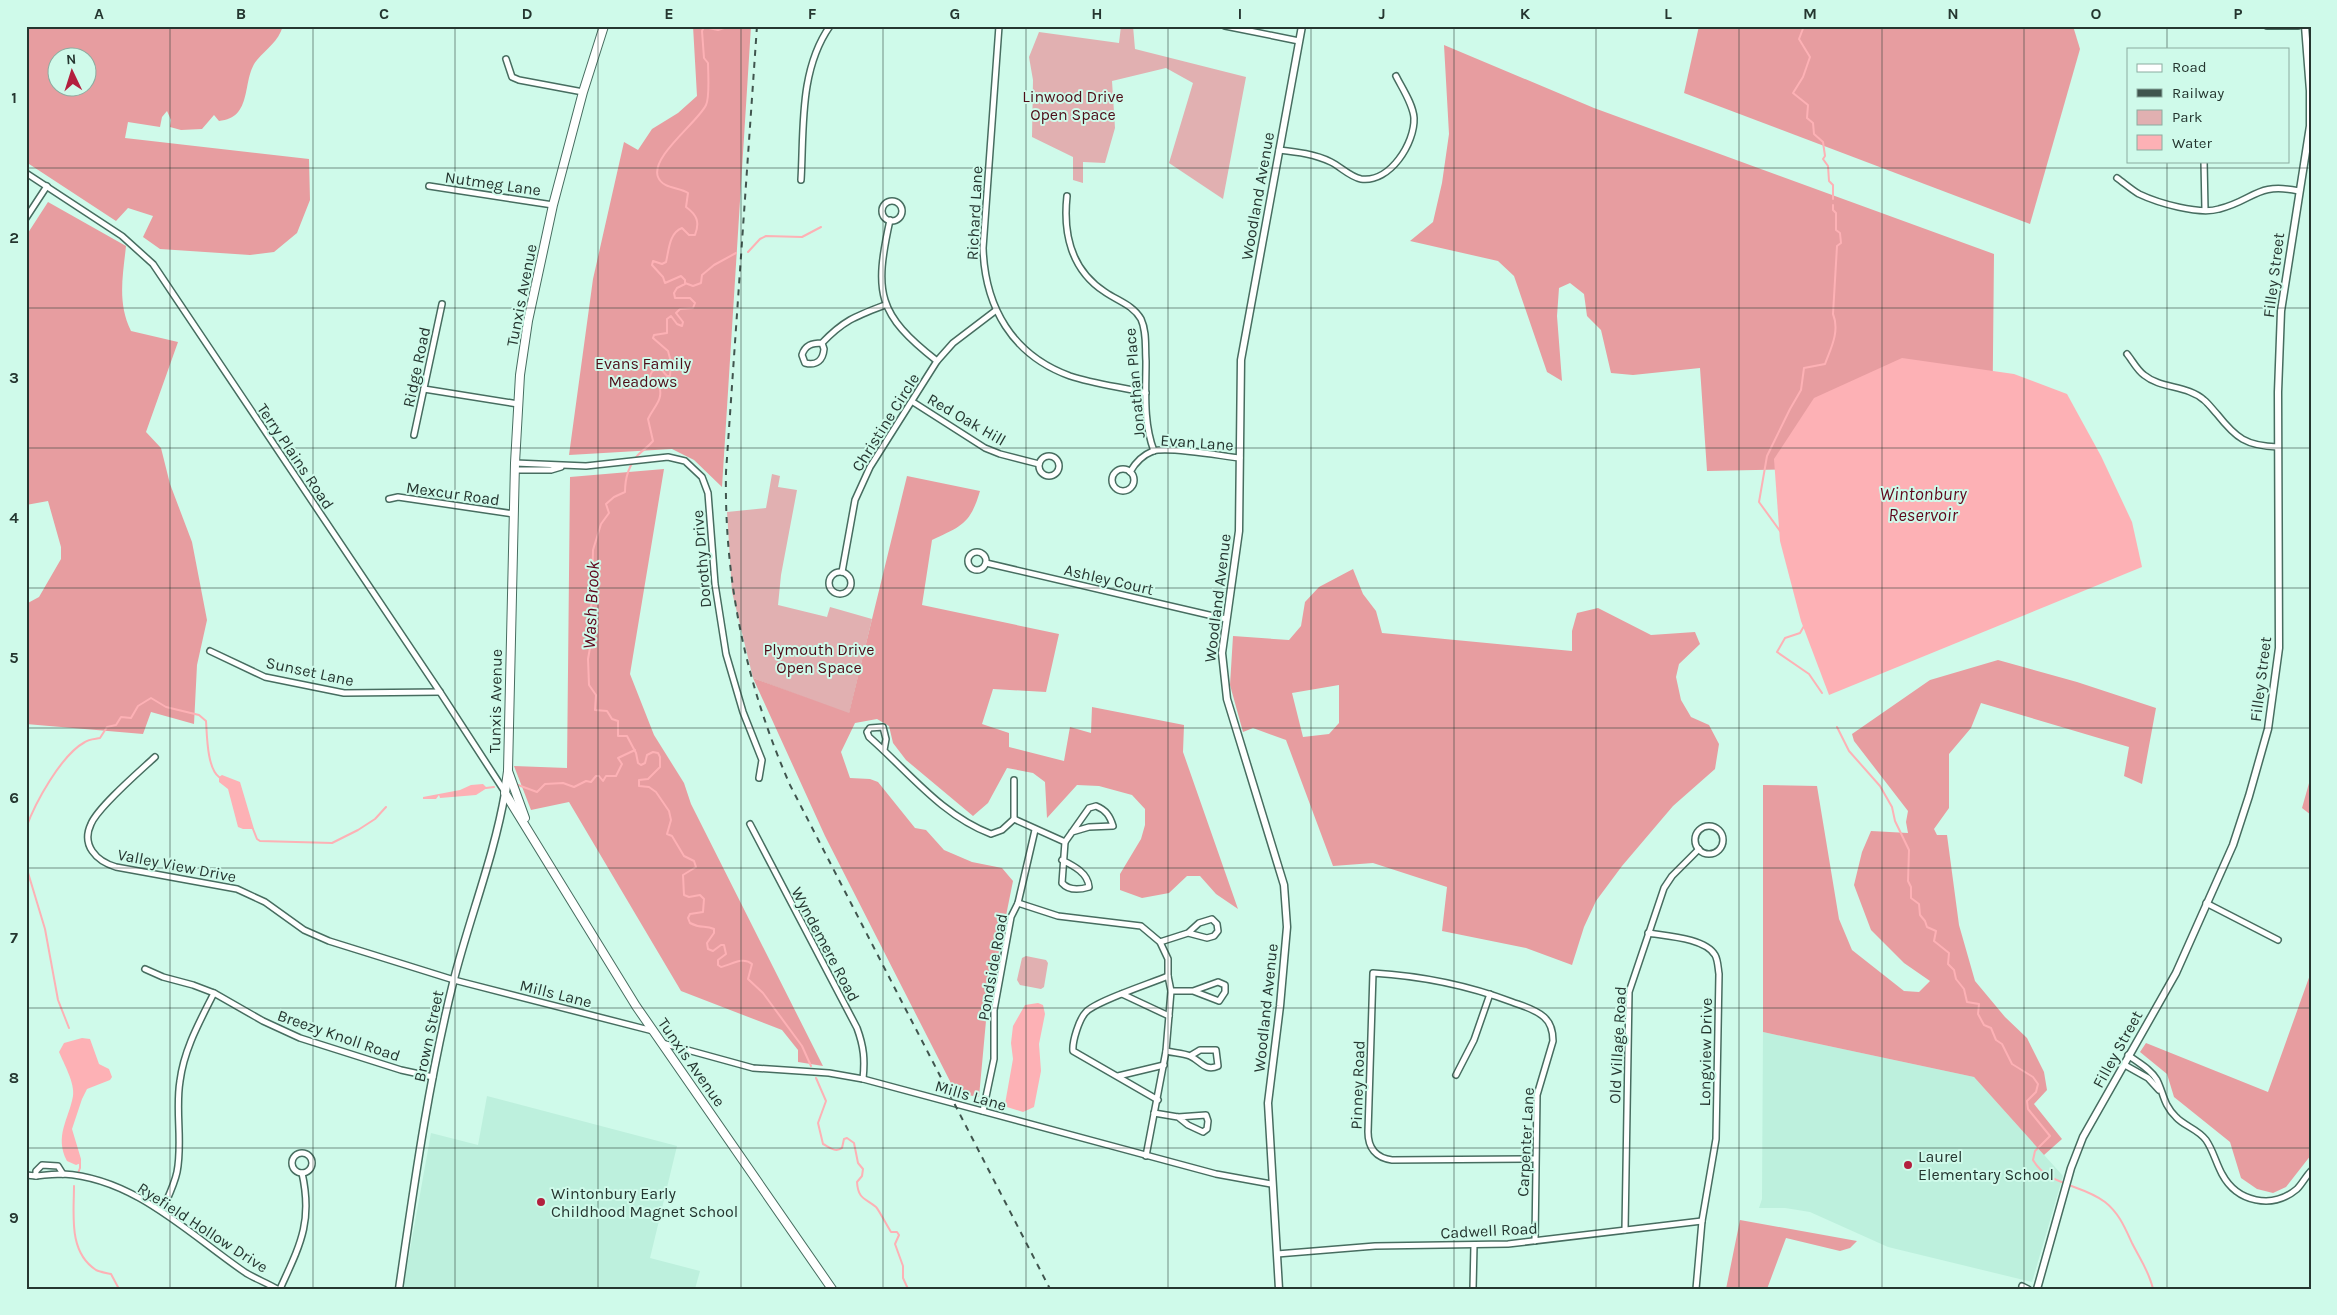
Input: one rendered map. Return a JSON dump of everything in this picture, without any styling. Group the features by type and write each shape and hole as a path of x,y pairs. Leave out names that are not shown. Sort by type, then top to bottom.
{"main road":[{"name":"Tunxis Avenue","path":"604,26 583,92 554,205 528,320 518,404 508,771 505,793 653,1031 832,1289"},
{"path":"508,771 533,840"}],"street":[{"path":"802,180 807,85 817,48 830,26"},
{"name":"Richard Lane","path":"999,26 983,248 986,283 996,311 1016,340 1041,362 1071,376 1146,393"},
{"path":"1225,26 1299,41"},
{"name":"Woodland Avenue","path":"1279,1289 1271,1184 1268,1103 1288,927 1284,885 1227,699 1222,653 1239,531 1241,360 1302,26"},
{"path":"2267,26 2298,26"},
{"name":"Filley Street","path":"2037,1289 2066,1184 2083,1137 2176,973 2233,845 2250,796 2268,729 2277,676 2279,648 2278,447 2281,311 2310,126 2310,91 2305,26"},
{"path":"506,60 512,77 583,92"},
{"path":"1279,150 1313,155 1360,179 1369,179 1384,173 1398,158 1411,137 1414,126 1410,107 1396,76"},
{"path":"2204,162 2205,210"},
{"name":"Terry Plains Road","path":"26,173 122,236 153,264 440,692 505,793"},
{"path":"2117,178 2139,194 2191,209 2219,209 2259,191 2273,188 2299,192"},
{"path":"26,218 47,186"},
{"name":"Nutmeg Lane","path":"429,186 554,205"},
{"name":"Jonathan Place","path":"1067,196 1066,230 1072,253 1079,265 1095,285 1130,307 1141,319 1145,336 1146,419 1148,435 1154,451"},
{"path":"890,220 881,272 885,305 912,341 937,361"},
{"name":"Ridge Road","path":"414,435 442,304"},
{"path":"822,343 824,349 820,361 815,364 806,363 802,355 803,349 810,344 822,343 838,326 853,317 885,305"},
{"name":"Christine Circle","path":"842,572 855,500 860,485 937,361 958,338 996,311"},
{"path":"2128,354 2142,374 2150,379 2157,383 2193,393 2204,400 2232,433 2243,440 2260,446 2278,447"},
{"path":"424,389 518,404"},
{"name":"Red Oak Hill","path":"913,402 986,448 1000,454 1039,464"},
{"name":"Evan Lane","path":"1130,472 1134,464 1154,451 1180,451 1240,458"},
{"name":"Red Oak Hill","path":"1051,456 1058,462 1058,470 1055,475 1046,476 1040,472 1039,464 1043,458 1051,456"},
{"name":"Dorothy Drive","path":"515,467 629,462 668,457 685,461 697,470 706,485 720,618 729,665 743,712 762,760 759,778"},
{"name":"Evan Lane","path":"1119,471 1130,472 1134,481 1132,487 1123,491 1117,489 1113,483 1114,476 1119,471"},
{"name":"Mexcur Road","path":"389,499 398,497 514,514"},
{"name":"Ashley Court","path":"986,563 1226,618"},
{"name":"Christine Circle","path":"842,572 850,578 851,585 844,592 837,593 830,586 830,579 835,573 842,572"},
{"name":"Sunset Lane","path":"210,650 265,676 344,693 440,692"},
{"path":"884,750 885,730 883,727 870,728 867,732 869,737 923,790 982,831 991,834 1002,830 1014,819 1014,780"},
{"name":"Valley View Drive","path":"155,757 100,811 90,824 88,834 89,846 102,862 116,867 246,892 315,936 454,980"},
{"name":"Brown Street","path":"399,1289 433,1077 454,980 487,865 505,793"},
{"path":"1062,860 1082,873 1089,881 1089,887 1074,890 1065,887 1062,883 1062,860 1065,842 1072,832 1089,808 1096,806 1103,808 1111,818 1113,826 1089,827 1072,832"},
{"path":"1014,819 1065,842"},
{"name":"Wyndemere Road","path":"750,824 857,1028 864,1046 863,1079"},
{"path":"1706,826 1719,830 1723,838 1719,849 1706,853 1699,849 1695,840 1698,831 1706,826"},
{"name":"Pondside Road","path":"983,1111 994,1059 994,1010 1011,918 1018,903 1035,830"},
{"name":"Old Village Road","path":"1625,1230 1628,1006 1634,974 1664,888 1672,876 1699,849"},
{"path":"1018,903 1058,916 1141,926 1160,942 1168,959 1168,976 1171,991 1166,1052 1146,1156"},
{"path":"2206,903 2278,940"},
{"path":"1160,942 1188,933 1205,920 1212,919 1217,924 1218,931 1214,936 1207,938 1188,933"},
{"name":"Longview Drive","path":"1648,933 1701,943 1711,949 1716,957 1719,974 1716,1139 1702,1221 1696,1289"},
{"name":"Breezy Knoll Road","path":"144,969 163,977 193,984 214,993 264,1021 300,1038 401,1070 433,1077"},
{"name":"Carpenter Lane","path":"1373,973 1450,982 1490,994 1542,1015 1553,1032 1552,1052 1537,1095 1535,1241"},
{"name":"Pinney Road","path":"1373,973 1368,1140 1376,1154 1384,1159 1392,1160 1536,1159"},
{"path":"1158,1100 1073,1051 1072,1043 1086,1012 1122,994 1168,976"},
{"name":"Mills Lane","path":"454,980 653,1031"},
{"path":"1171,991 1193,991 1218,982 1225,986 1225,992 1219,1001 1193,991"},
{"path":"162,1211 178,1171 180,1153 179,1084 182,1067 193,1036 214,993"},
{"path":"1122,994 1169,1016"},
{"path":"1456,1075 1474,1040 1490,994"},
{"name":"Mills Lane","path":"661,1043 753,1068 829,1074 863,1079 1239,1180 1271,1184"},
{"path":"1166,1052 1190,1056 1203,1066 1212,1069 1218,1066 1216,1050 1200,1050 1190,1056"},
{"path":"2128,1055 2157,1080 2164,1103 2177,1119 2200,1133 2207,1141 2222,1175 2243,1197 2257,1201 2283,1198 2297,1188 2311,1170"},
{"path":"2123,1064 2148,1078 2160,1090"},
{"path":"1118,1076 1164,1065"},
{"path":"1154,1113 1178,1117 1206,1115 1208,1121 1207,1129 1203,1132 1198,1131 1178,1117"},
{"path":"302,1153 310,1156 312,1162 310,1168 302,1173 295,1170 292,1163 294,1156 302,1153"},
{"path":"26,1175 36,1176 63,1174 58,1166 52,1164 42,1165 36,1171 36,1176"},
{"path":"278,1289 300,1246 305,1222 307,1209 302,1173"},
{"name":"Ryefield Hollow Drive","path":"63,1174 87,1179 124,1192 162,1211 248,1274 278,1289"},
{"name":"Cadwell Road","path":"1277,1254 1375,1246 1474,1245 1535,1241 1702,1221"},
{"path":"1472,1289 1474,1245"},
{"path":"2022,1286 2028,1289"}],"shaded area":[{"name":"Laurel Elementary School","path":"1763,1032 1974,1077 2063,1176 2032,1282 1888,1247 1810,1212 1785,1208 1759,1208 1762,1199"},
{"name":"Wintonbury Early Childhood Magnet School","path":"487,1096 677,1146 650,1258 700,1271 695,1289 403,1289 431,1133 478,1145"}],"green space":[{"path":"26,26 283,26 275,41 252,68 242,105 237,113 230,118 219,121 214,115 202,129 181,130 170,127 171,120 167,111 162,117 160,127 128,122 125,138 309,159 310,200 297,233 274,252 250,255 160,249 143,237 153,216 128,208 116,221 26,162"},
{"name":"Evans Family Meadows","path":"693,26 751,26 722,487 694,460 672,449 569,455 593,279 624,142 638,150 652,129 678,113 697,96"},
{"name":"Linwood Drive Open Space","path":"1121,26 1133,26 1135,49 1246,77 1223,199 1169,163 1193,83 1166,68 1112,81 1115,128 1105,163 1083,162 1083,183 1073,180 1073,157 1032,137 1033,80 1029,57 1039,32 1119,43"},
{"path":"1699,26 2073,26 2080,49 2030,224 1684,93"},
{"path":"1444,45 1594,108 1994,254 1992,452 1810,469 1707,471 1700,368 1633,375 1611,373 1601,330 1587,316 1584,294 1570,283 1559,288 1557,316 1562,381 1547,372 1514,276 1498,261 1410,241 1433,222 1442,183 1449,134"},
{"path":"48,202 126,246 122,299 131,331 178,342 146,432 161,448 170,484 192,542 207,620 197,665 194,724 151,712 143,734 26,724 26,604 39,597 61,559 61,547 48,501 26,505 26,236"},
{"path":"664,469 630,674 654,735 684,783 691,804 823,1066 798,1062 798,1050 782,1030 681,991 569,802 531,810 514,766 567,768 570,477"},
{"name":"Plymouth Drive Open Space","path":"772,474 780,476 778,487 797,490 781,575 778,605 827,617 830,607 872,619 849,714 753,678 732,592 727,512 766,508"},
{"path":"907,476 980,491 968,518 957,527 932,540 922,605 1059,634 1046,692 993,689 982,724 1009,733 1009,747 1064,761 1070,727 1091,733 1092,707 1184,725 1183,752 1238,909 1216,894 1200,876 1187,876 1169,893 1142,898 1120,890 1120,874 1141,839 1145,825 1145,809 1132,795 1099,786 1077,785 1047,818 1045,782 1033,773 1007,768 988,803 973,816 906,760 893,743 889,726 877,719 855,723 841,752 850,778 870,779 878,782 915,828 926,830 944,850 972,862 1002,868 1013,881 987,1010 979,1097 956,1093 825,836 753,678 849,713"},
{"path":"1353,569 1363,594 1376,611 1382,633 1572,651 1572,631 1577,613 1598,608 1651,635 1695,632 1700,644 1679,664 1676,677 1681,700 1691,717 1709,725 1719,744 1715,769 1673,806 1622,866 1596,901 1584,927 1572,965 1526,948 1442,931 1447,887 1373,863 1333,866 1286,740 1253,728 1243,732 1230,685 1233,636 1289,640 1301,626 1305,602 1319,587","holes":["1339,685 1339,723 1329,734 1303,737 1292,693"]},
{"path":"1998,660 2077,682 2156,708 2142,784 2124,776 2129,747 1981,703 1971,728 1949,754 1949,808 1934,829 1937,835 1947,835 1959,925 1975,981 2005,1017 2027,1038 2044,1072 2047,1090 2034,1104 2062,1139 2044,1155 1974,1077 1763,1032 1763,785 1817,786 1839,919 1852,950 1904,991 1919,992 1930,981 1904,963 1871,930 1854,885 1862,852 1871,831 1908,833 1906,822 1908,811 1854,741 1852,734 1930,680"},
{"path":"2311,776 2311,815 2302,808"},
{"path":"1026,956 1046,960 1048,963 1044,987 1041,989 1020,985 1017,980 1022,958"},
{"path":"2311,972 2311,1155 2286,1187 2273,1193 2257,1189 2241,1178 2230,1142 2174,1097 2167,1074 2140,1052 2146,1043 2268,1092"},
{"path":"1740,1220 1857,1241 1850,1248 1840,1251 1786,1238 1767,1289 1726,1289"}],"water":[{"name":"Wintonbury Reservoir","path":"1902,358 2014,374 2067,394 2101,456 2132,522 2142,567 1829,695 1801,621 1780,541 1774,459 1814,398"},
{"path":"222,775 240,782 254,829 238,827 228,789 219,782 219,777"},
{"path":"483,784 487,788 476,795 440,798 439,795 436,799 423,799 423,797 460,790 471,785"},
{"path":"1038,1003 1043,1005 1045,1014 1039,1044 1041,1071 1034,1107 1023,1112 1007,1107 1005,1104 1013,1059 1011,1043 1013,1026 1025,1005"},
{"path":"82,1038 90,1039 99,1064 109,1069 112,1077 110,1080 87,1089 82,1099 72,1129 81,1159 81,1163 76,1165 67,1161 63,1152 62,1136 73,1091 69,1074 59,1052 64,1043"}],"waterway":[{"name":"Wash Brook","path":"730,26 718,30 704,27 702,31 704,58 708,63 706,105 668,150 657,169 660,181 667,186 688,193 686,207 695,216 697,226 695,235 689,235 682,228 678,230 670,242 666,262 662,264 653,261 652,265 663,277 665,283 681,276 685,280 685,284 677,288 674,293 675,298 690,298 695,303 693,308 680,309 676,313 683,322 682,326 677,324 671,316 667,319 667,333 654,335 653,338 668,351 671,362 670,376 667,376 661,369 654,370 650,376 650,381 659,385 660,390 658,403 648,419 653,441 632,463 627,477 625,492 614,497 606,504 609,513 601,524 593,550 592,590 594,597 587,618 591,642 588,659 589,685 596,695 595,710 607,711 612,719 618,721 618,736 627,736 636,753 638,763 641,765 645,763 647,755 653,752 658,753 660,757 660,767 648,779 639,780 639,786 649,787 656,792 669,811 671,820 667,834 672,836 684,856 694,861 696,867 683,875 684,895 689,897 700,895 704,899 703,912 690,914 688,918 690,923 714,929 714,933 707,943 708,949 713,951 724,945 726,954 718,960 718,965 721,967 741,961 752,964 748,979 763,993 802,1046 811,1066"},
{"path":"1804,26 1799,39 1810,57 1803,77 1793,93 1808,105 1807,118 1813,123 1814,134 1823,142 1825,156 1823,159 1828,166 1829,181 1833,185 1833,199"},
{"path":"1780,531 1759,502 1767,456 1801,390 1804,368 1825,364 1834,339 1836,327 1833,314 1837,246 1841,243 1840,233 1836,230 1836,213 1833,210 1833,205"},
{"path":"748,252 760,239 766,236 802,237 821,227"},
{"path":"685,283 693,286 701,283 702,275 714,265 736,253"},
{"path":"1804,626 1800,633 1785,638 1777,652 1809,674 1822,693"},
{"path":"26,828 42,793 67,757 87,741 100,738 107,727 116,725 121,717 131,718 138,706 151,698 166,707 199,715 206,721 210,759 215,773 219,777"},
{"path":"1837,727 1849,751 1880,786 1892,807 1895,821 1909,850 1908,881 1911,887 1911,898 1919,904 1920,915 1927,927 1936,931 1934,941 1949,953 1948,964 1954,970 1956,979 1964,989 1967,1002 1979,1004 1978,1014 1984,1025 1991,1028 1996,1040 2002,1044 2012,1064 2033,1077 2038,1084 2036,1092 2027,1101 2028,1109 2050,1136 2035,1151 2033,1160 2039,1169 2047,1175 2096,1196 2110,1206 2124,1226 2147,1271 2153,1289"},
{"path":"518,785 537,792 545,784 563,783 574,787 586,781 591,782 596,776 599,776 603,781 606,776 616,776 622,764 618,758 635,750"},
{"path":"486,788 494,787"},
{"path":"253,829 257,839 260,841 332,843 375,819 386,807"},
{"path":"26,866 45,929 58,1000 69,1028"},
{"name":"Wash Brook","path":"816,1078 826,1101 818,1123 823,1144 837,1150 842,1148 844,1139 847,1138 854,1143 858,1163 863,1169 862,1176 857,1182 859,1192 863,1198 876,1207 891,1232 897,1232 899,1235 895,1244 903,1266 903,1278 908,1289"},
{"path":"78,1173 80,1161"},
{"path":"74,1186 74,1232 81,1253 96,1270 111,1274 119,1289"}],"railway":[{"path":"757,26 726,472 726,513 729,553 734,593 750,671 761,709 790,785 1050,1289"}],"place":[{"name":"Laurel Elementary School","path":"1908,1165"},
{"name":"Wintonbury Early Childhood Magnet School","path":"541,1202"}]}
